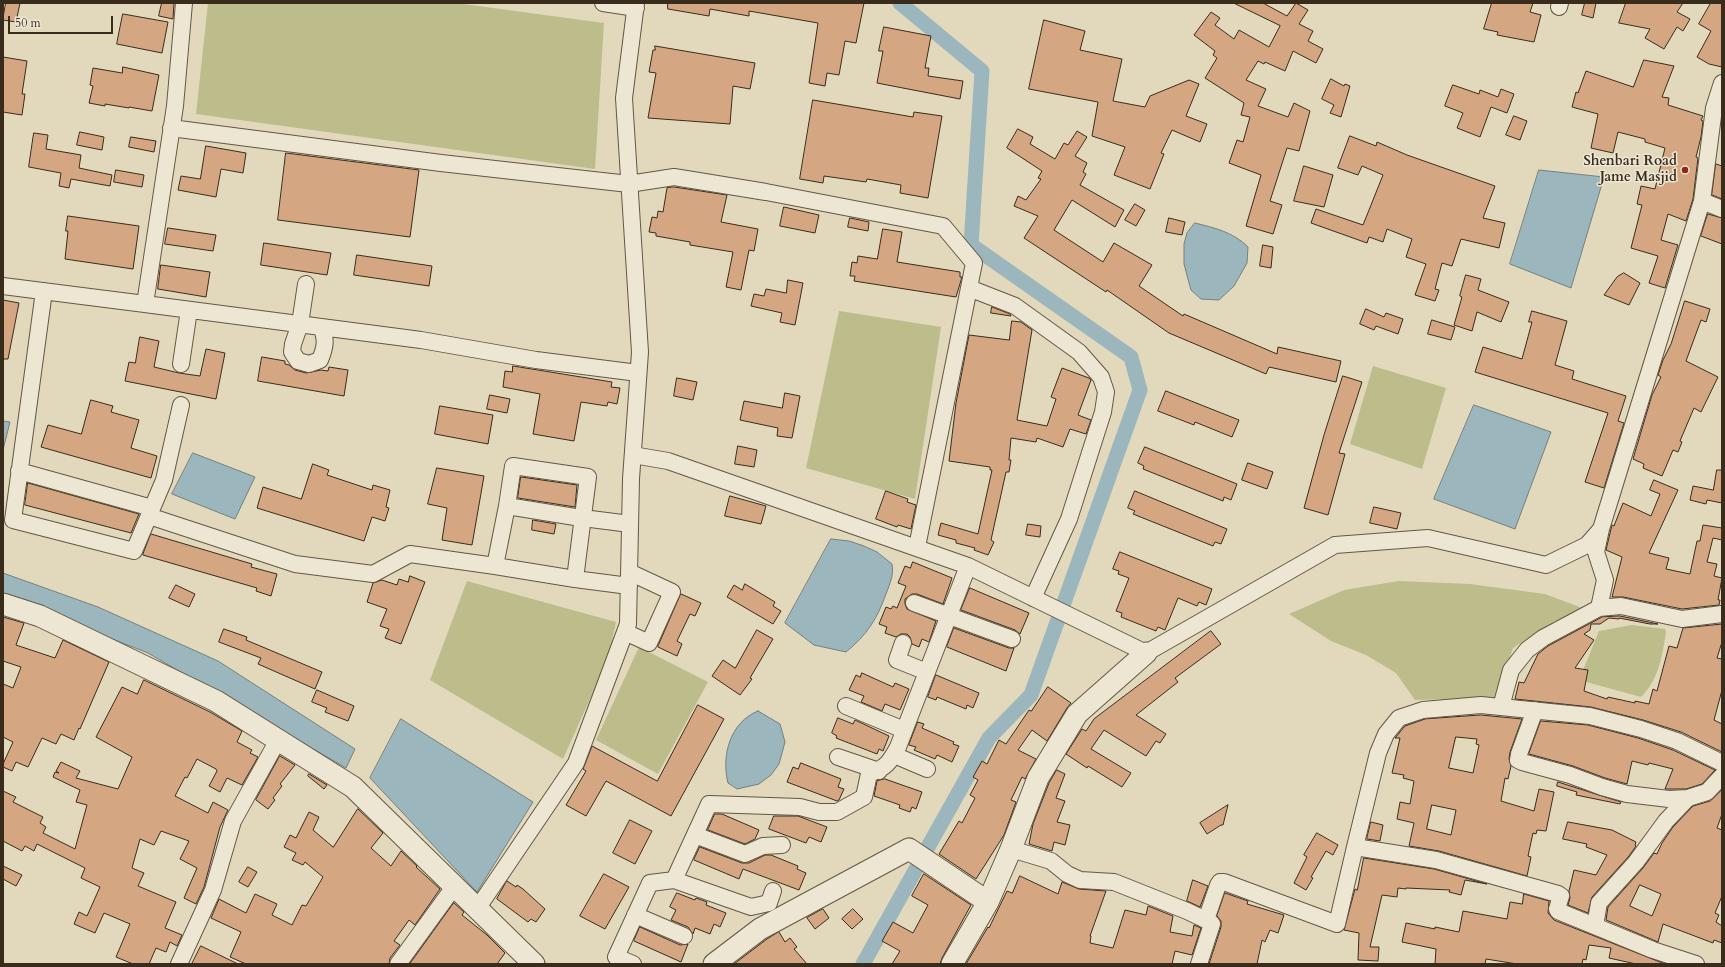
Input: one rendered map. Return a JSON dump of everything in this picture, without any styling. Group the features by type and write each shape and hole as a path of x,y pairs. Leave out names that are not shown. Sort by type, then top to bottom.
{"street":[{"path":"145,304 172,128 184,3"},
{"path":"477,909 576,763 628,624 633,455 640,352 624,98 636,6 602,3"},
{"path":"1599,608 1605,580 1596,552 1601,529 1702,201 1722,83"},
{"path":"172,128 441,163 629,184 674,177 766,192 943,226 974,263 917,548"},
{"path":"1702,201 1722,209"},
{"path":"306,284 300,324 293,344 292,352 298,361 309,364 320,360 326,344 325,335 321,327"},
{"path":"3,286 421,340 536,360 638,373"},
{"path":"969,288 1015,306 1078,352 1101,377 1106,392 1103,412 1069,519 1033,598"},
{"path":"44,291 12,520 134,551 164,480 181,405"},
{"path":"181,364 189,310"},
{"path":"633,455 668,461 968,566 1146,653"},
{"path":"495,566 513,466 588,476 584,518 575,579"},
{"path":"19,471 150,512 295,564 373,574 410,554 575,579 629,579 672,592 650,643 625,632"},
{"path":"507,506 630,524"},
{"path":"952,964 988,902 1011,849 1038,778 1077,714 1146,653 1335,545 1428,538 1546,565 1587,545 1601,529"},
{"path":"674,880 709,804 800,808 819,812 837,812 864,797 870,774 879,771 890,762 894,755 950,616 968,566"},
{"path":"914,603 1012,639"},
{"path":"3,604 40,616 216,701 353,787 534,964"},
{"path":"1501,707 1511,670 1527,650 1543,638 1599,608 1620,606 1682,619 1722,614"},
{"path":"903,643 896,660 927,672"},
{"path":"1206,920 1218,885 1220,882 1224,882 1337,924 1378,753 1386,734 1399,718 1423,710 1481,705 1590,716 1641,729 1677,741 1722,762"},
{"path":"846,706 904,730"},
{"path":"1535,710 1518,760 1627,794 1663,799 1688,798 1707,792 1722,776"},
{"path":"179,964 213,890 233,821 278,740"},
{"path":"894,755 927,768"},
{"path":"838,757 879,771"},
{"path":"1595,926 1600,903 1636,862 1666,821 1688,798"},
{"path":"695,835 745,854 763,846 782,845"},
{"path":"1355,848 1436,860 1558,894 1561,896 1557,911 1653,950 1696,964"},
{"path":"714,964 760,929 909,849 988,902"},
{"path":"1011,849 1051,862 1067,874 1080,880 1114,882 1206,920 1212,924 1199,964"},
{"path":"633,964 616,956 650,883 674,880 751,907 769,903 773,891"},
{"path":"398,964 451,890 453,885"},
{"path":"635,915 684,936"}],"green space":[{"path":"208,3 456,3 604,23 595,169 196,114"},
{"path":"839,311 941,327 915,499 806,468"},
{"path":"1373,366 1446,388 1422,469 1350,444"},
{"path":"467,581 616,622 608,659 563,759 430,680"},
{"path":"1399,581 1470,584 1545,594 1585,609 1555,621 1513,648 1496,698 1415,700 1396,673 1366,655 1331,641 1289,614 1344,590"},
{"path":"1632,625 1665,629 1666,632 1661,659 1656,675 1652,683 1641,697 1579,680 1599,631"},
{"path":"639,647 708,682 658,774 596,740"}],"water":[{"path":"1539,170 1604,177 1571,288 1510,264"},
{"path":"1195,223 1230,234 1248,247 1247,263 1234,286 1219,300 1201,299 1191,290 1184,264 1184,244 1187,233"},
{"path":"1474,405 1551,432 1515,529 1434,499"},
{"path":"3,421 10,422 3,450"},
{"path":"193,453 255,477 235,519 172,494"},
{"path":"831,539 849,541 864,546 877,552 892,564 890,583 883,603 875,619 866,633 846,652 814,645 785,623"},
{"path":"3,573 98,607 218,661 355,749 346,768 148,653 3,596"},
{"path":"758,711 780,724 785,742 779,764 771,775 759,784 737,789 728,783 726,773 727,751 734,731 748,716"},
{"path":"401,719 533,802 477,892 370,778"}],"building":[{"path":"6,3 20,3 16,22 3,20"},
{"path":"162,3 174,3 173,19 159,16"},
{"path":"668,3 864,3 856,43 845,41 839,75 827,73 825,86 809,83 818,23 749,11 749,16 710,9 709,16 668,9"},
{"path":"1234,3 1263,3 1287,16 1296,3 1308,10 1299,24 1313,31 1308,41 1323,49 1316,63 1293,51 1285,71 1265,62 1264,64 1258,61 1246,80 1266,89 1258,106 1288,117 1294,103 1310,111 1299,151 1287,148 1270,201 1282,205 1273,234 1246,226 1261,175 1229,163 1237,140 1243,142 1250,117 1241,115 1244,103 1205,78 1217,58 1213,55 1215,51 1194,35 1211,12 1220,18 1215,25 1234,39 1239,30 1269,47 1280,26"},
{"path":"1492,3 1533,3 1530,12 1541,15 1534,42 1497,35 1498,32 1484,29"},
{"path":"1585,3 1596,3 1593,18 1582,15"},
{"path":"1626,3 1683,3 1677,12 1690,19 1683,31 1677,27 1664,49 1645,38 1650,29 1619,23"},
{"path":"1711,3 1722,3 1722,67 1709,64 1697,57 1711,31 1699,24"},
{"path":"123,14 168,22 162,53 117,44"},
{"path":"1044,20 1085,31 1080,50 1122,59 1113,101 1145,107 1150,96 1189,80 1199,84 1186,116 1207,124 1200,142 1172,130 1161,153 1164,154 1150,189 1114,175 1125,147 1092,136 1098,102 1029,89"},
{"path":"884,27 931,36 925,68 929,68 928,76 963,81 960,99 877,83 883,51 879,51"},
{"path":"655,46 755,63 750,89 733,86 730,124 648,118 656,73 649,72"},
{"path":"3,57 27,61 22,94 25,94 22,115 3,112"},
{"path":"1644,60 1674,66 1662,97 1669,98 1668,105 1703,116 1701,120 1703,121 1701,137 1696,157 1698,158 1693,199 1686,221 1668,214 1661,240 1678,245 1665,288 1649,283 1658,256 1631,248 1642,205 1637,204 1641,186 1655,189 1665,148 1645,142 1645,139 1618,132 1613,153 1591,148 1598,114 1572,107 1576,92 1578,93 1586,71 1633,87"},
{"path":"123,67 159,75 152,111 89,103 93,86 90,85 93,68 122,73"},
{"path":"1331,79 1344,86 1345,84 1350,86 1341,117 1330,113 1334,105 1322,99"},
{"path":"1453,85 1479,94 1480,90 1498,97 1501,89 1514,94 1507,113 1491,107 1480,137 1457,128 1463,113 1445,106"},
{"path":"813,100 913,117 914,112 942,116 928,198 900,193 901,185 867,179 866,182 824,176 823,183 800,179"},
{"path":"1514,116 1527,121 1520,140 1506,135"},
{"path":"1018,129 1033,137 1030,144 1055,159 1064,143 1068,145 1077,131 1087,137 1075,156 1087,163 1083,172 1086,174 1080,185 1124,210 1115,227 1072,200 1054,230 1103,262 1114,243 1152,265 1139,286 1183,316 1184,314 1277,354 1278,347 1341,361 1336,382 1269,367 1266,374 1169,333 1107,290 1106,292 1024,238 1038,216 1014,206 1018,196 1026,200 1041,179 1038,178 1042,171 1007,148"},
{"path":"80,132 104,137 102,150 77,145"},
{"path":"34,133 48,135 46,149 81,155 79,168 112,175 110,186 71,179 69,188 59,186 61,173 29,167"},
{"path":"1350,136 1376,146 1377,142 1407,155 1495,186 1483,218 1505,223 1499,248 1461,239 1452,266 1442,263 1435,289 1439,290 1435,301 1415,295 1426,264 1406,257 1412,239 1387,229 1383,242 1369,237 1367,243 1311,223 1316,209 1363,225 1383,175 1362,166 1358,175 1338,168"},
{"path":"131,137 156,141 154,152 129,147"},
{"path":"206,146 246,153 243,173 221,169 216,197 178,190 181,176 200,179"},
{"path":"286,153 419,170 410,237 278,220"},
{"path":"1716,164 1722,166 1722,199 1712,195"},
{"path":"1304,166 1333,175 1324,207 1294,201"},
{"path":"116,170 144,175 142,187 114,182"},
{"path":"674,187 727,195 721,222 758,229 754,251 749,250 741,290 726,287 733,252 690,245 690,242 656,236 656,233 649,232 652,217 657,218 658,211 663,212 667,188"},
{"path":"1135,204 1145,210 1136,226 1125,220"},
{"path":"784,207 819,215 815,233 780,226"},
{"path":"1708,214 1722,218 1722,244 1701,236"},
{"path":"68,216 139,226 133,269 65,259"},
{"path":"850,218 869,222 868,231 848,227"},
{"path":"1169,218 1185,222 1182,235 1166,232"},
{"path":"168,228 216,235 213,251 165,244"},
{"path":"883,229 902,232 897,262 960,272 960,277 962,277 956,297 854,281 855,276 850,276 852,262 857,263 858,256 877,259"},
{"path":"264,243 331,253 327,275 261,265"},
{"path":"1263,245 1273,247 1271,268 1260,266"},
{"path":"357,255 432,266 429,286 354,275"},
{"path":"161,265 210,272 206,297 158,289"},
{"path":"1624,273 1640,283 1629,305 1604,295 1617,277"},
{"path":"1466,275 1481,279 1478,290 1509,302 1501,322 1477,312 1472,331 1454,325 1462,297 1460,296"},
{"path":"788,280 803,283 795,325 780,322 782,313 751,306 754,294 764,296 766,289 786,293"},
{"path":"3,300 19,303 8,359 3,359"},
{"path":"1685,301 1710,309 1706,322 1701,320 1686,361 1718,377 1701,412 1694,408 1680,441 1682,442 1678,452 1673,450 1662,476 1643,468 1644,464 1633,459 1652,395 1661,377 1658,375 1671,344"},
{"path":"992,307 1010,314 1011,316 991,313"},
{"path":"1366,309 1384,317 1386,313 1403,319 1398,334 1376,326 1374,330 1360,324"},
{"path":"1532,311 1567,321 1555,365 1574,371 1572,379 1626,396 1618,421 1624,423 1604,488 1585,482 1608,413 1475,372 1483,347 1522,359 1532,322 1529,322"},
{"path":"1432,320 1455,327 1451,340 1428,334"},
{"path":"1012,321 1021,322 1032,330 1017,420 1047,426 1056,399 1051,397 1062,368 1091,380 1078,415 1091,420 1086,434 1070,429 1063,447 1037,438 1036,442 1011,438 1009,460 1011,460 1009,472 1006,472 991,540 994,542 988,555 974,550 975,548 956,543 956,540 938,535 941,523 978,534 992,470 990,470 990,467 949,461 956,403 969,335 1009,340"},
{"path":"140,337 159,341 154,367 179,373 200,376 206,349 225,353 216,399 125,381 129,362 135,363"},
{"path":"262,357 285,361 285,364 289,365 295,370 306,373 321,370 328,371 329,367 348,370 344,396 258,381"},
{"path":"513,366 612,382 611,387 620,388 617,404 608,402 607,406 581,402 574,441 533,434 540,394 503,387 505,371 512,372"},
{"path":"1343,376 1362,382 1339,453 1345,454 1328,515 1304,508 1324,435"},
{"path":"677,378 697,382 693,400 674,396"},
{"path":"1166,391 1239,420 1232,437 1195,422 1194,425 1158,411"},
{"path":"785,393 800,396 792,438 777,436 778,428 740,420 744,401 782,408"},
{"path":"490,395 510,399 507,413 487,409"},
{"path":"91,400 113,406 111,412 139,420 131,448 157,456 151,478 41,447 48,425 81,434"},
{"path":"440,406 493,415 488,444 435,434"},
{"path":"738,446 757,450 754,467 735,464"},
{"path":"1145,447 1237,484 1231,500 1224,497 1223,501 1143,469 1144,466 1138,463"},
{"path":"1248,463 1273,472 1267,489 1242,480"},
{"path":"313,464 329,470 327,475 372,490 373,485 390,490 386,507 389,508 385,521 372,517 364,541 257,508 263,487 301,499"},
{"path":"437,468 484,476 472,545 442,540 447,508 428,504"},
{"path":"1717,470 1722,470 1722,503 1707,500 1706,504 1690,500 1693,486 1713,490"},
{"path":"521,477 577,485 575,507 518,498"},
{"path":"1654,480 1678,490 1649,553 1669,558 1666,569 1690,574 1697,541 1700,541 1703,525 1722,528 1722,540 1713,538 1707,562 1717,564 1714,576 1722,578 1718,600 1720,600 1719,605 1682,609 1623,597 1612,597 1622,557 1606,550 1612,525 1614,526 1623,503 1651,516 1660,494 1650,490"},
{"path":"28,483 139,514 131,533 25,505"},
{"path":"886,491 908,499 907,502 916,505 911,529 898,525 897,527 876,519"},
{"path":"1135,491 1227,529 1221,544 1215,542 1213,546 1133,514 1135,511 1128,508"},
{"path":"730,496 766,506 761,524 725,516"},
{"path":"1374,507 1401,513 1397,529 1370,523"},
{"path":"533,520 556,524 554,534 532,530"},
{"path":"1028,524 1041,526 1040,537 1026,535"},
{"path":"151,534 252,564 251,567 277,574 271,596 256,591 257,588 143,555"},
{"path":"1120,552 1212,589 1206,605 1199,602 1197,606 1178,598 1165,630 1158,627 1156,631 1121,617 1122,613 1116,611 1129,578 1118,574 1119,571 1113,569"},
{"path":"913,562 952,578 943,604 917,594 912,594 905,599 907,609 936,621 929,642 922,639 919,647 912,644 910,637 907,634 901,634 896,637 885,633 887,627 879,624 886,607 891,609 893,606 897,608 906,586 898,583 905,566 910,568"},
{"path":"410,576 425,582 401,644 385,638 389,629 380,626 387,609 367,602 373,583 382,580 397,585 399,579 408,582"},
{"path":"745,584 775,602 773,606 781,611 773,624 727,597 734,585 742,590"},
{"path":"176,585 195,594 189,607 169,598"},
{"path":"970,588 1029,613 1020,634 1015,630 961,610"},
{"path":"681,594 701,603 695,616 690,614 677,641 682,644 677,656 658,647"},
{"path":"1620,616 1658,624 1650,624 1619,618 1609,618 1600,624 1591,624 1590,630 1584,634 1594,640 1575,668 1588,670 1584,691 1607,699 1608,697 1635,703 1635,701 1649,704 1653,689 1657,691 1669,646 1677,648 1683,628 1722,624 1722,642 1717,658 1722,659 1722,690 1714,720 1722,724 1722,752 1681,732 1643,720 1591,707 1515,699 1519,682 1524,683 1538,654 1548,646 1602,617"},
{"path":"3,617 24,623 16,645 55,658 63,640 109,662 74,740 61,734 56,744 42,738 28,767 16,762 12,771 3,767 13,742 3,737 3,684 13,688 21,667 3,661"},
{"path":"954,628 1009,648 1014,648 1006,671 947,647"},
{"path":"224,629 247,637 246,640 322,672 315,689 258,664 261,658 219,642"},
{"path":"757,630 773,639 750,678 752,679 740,695 712,676 723,660 735,668"},
{"path":"1211,631 1221,644 1175,678 1178,682 1136,715 1166,734 1160,743 1156,741 1146,756 1104,730 1091,749 1131,773 1122,787 1088,766 1087,768 1066,754 1082,729 1086,731 1094,719"},
{"path":"862,673 893,687 895,683 909,689 900,710 885,704 882,711 861,702 864,696 849,690 856,675 860,677"},
{"path":"936,675 979,693 973,708 967,705 966,709 937,697 936,700 928,697"},
{"path":"144,680 210,712 242,731 237,742 252,750 250,753 258,757 242,785 227,778 220,792 209,786 217,771 216,769 197,759 175,796 208,813 213,802 228,810 220,827 204,887 196,904 184,898 197,868 180,859 189,841 161,831 154,845 140,839 132,868 144,873 138,886 176,902 165,928 182,935 177,946 170,942 166,952 156,948 149,964 133,964 116,957 130,924 104,913 95,933 74,924 79,912 87,916 100,887 81,878 85,868 37,844 34,851 25,846 22,851 3,841 3,791 16,797 13,802 43,817 40,823 46,827 43,833 75,849 87,805 76,802 80,790 53,777 55,772 59,773 56,771 61,762 80,771 76,778 118,789 132,757 96,737 122,687 137,694"},
{"path":"1048,687 1071,703 1047,741 1032,730 1018,750 1036,759 1025,779 1022,777 1011,800 1016,802 1004,835 976,879 939,854 959,821 962,823 975,798 970,795 978,780 973,777 982,761 987,764 999,740 1006,744 1029,710 1031,711"},
{"path":"317,690 354,706 348,721 325,712 327,708 312,702"},
{"path":"698,705 724,719 671,816 606,781 586,816 566,805 586,771 583,769 592,746 657,781"},
{"path":"1481,715 1522,719 1510,752 1509,759 1511,766 1508,779 1505,778 1501,801 1534,811 1539,789 1554,792 1546,831 1537,830 1536,834 1533,833 1528,856 1531,857 1527,876 1439,851 1409,846 1414,823 1397,819 1400,802 1410,804 1414,781 1403,778 1404,775 1392,773 1400,738 1395,738 1405,726 1425,719","holes":["1456,737 1477,739 1476,744 1479,745 1473,773 1449,768","1432,805 1456,810 1451,835 1427,829"]},
{"path":"838,718 853,724 855,720 889,736 883,751 879,749 877,754 836,738 837,736 832,733"},
{"path":"1541,721 1588,725 1638,738 1673,750 1715,770 1702,784 1686,789 1665,789 1673,769 1649,763 1648,765 1632,761 1627,784 1605,778 1573,766 1529,754"},
{"path":"918,722 924,724 922,728 954,742 953,744 959,746 952,762 937,755 935,759 914,750 916,747 909,745"},
{"path":"280,756 295,765 280,784 282,786 273,798 275,800 268,809 256,800"},
{"path":"801,763 841,779 838,787 844,789 839,800 837,801 787,782 793,767 798,769"},
{"path":"1057,770 1065,774 1056,798 1065,801 1057,822 1070,825 1065,845 1054,842 1052,851 1029,844 1033,824 1049,783"},
{"path":"309,774 327,785 324,789 308,776"},
{"path":"885,779 922,792 916,809 912,807 910,812 899,808 900,805 874,796 877,781"},
{"path":"1558,782 1621,802 1620,804 1576,795 1577,792 1557,786"},
{"path":"1722,790 1722,814 1717,828 1722,830 1722,896 1715,913 1719,915 1716,922 1722,926 1722,943 1714,940 1713,943 1663,924 1658,942 1606,920 1608,907 1643,868 1654,853 1657,854 1662,843 1673,827 1693,806 1710,801","holes":["1640,885 1661,894 1652,916 1630,906"]},
{"path":"1228,805 1223,825 1207,834 1200,823"},
{"path":"358,809 383,833 371,848 391,866 401,851 440,889 415,925 409,920 394,941 400,945 390,958 389,964 246,964 230,957 241,932 211,918 219,899 246,913 255,894 277,904 272,915 292,925 302,905 306,906 323,877 305,862 303,865 292,860 296,853 284,847 290,835 296,838 309,812 319,817 313,830 333,847"},
{"path":"715,814 722,814 759,830 755,839 745,844 708,830"},
{"path":"774,816 798,816 827,827 821,842 809,837 806,843 769,829"},
{"path":"630,820 652,831 635,864 613,853"},
{"path":"1371,822 1383,825 1380,841 1367,839"},
{"path":"1568,822 1612,830 1636,842 1636,846 1629,856 1592,897 1588,913 1568,905 1570,898 1569,891 1574,870 1596,875 1607,855 1586,847 1587,844 1563,839"},
{"path":"1317,833 1338,845 1333,855 1326,851 1311,877 1313,878 1306,890 1294,883 1307,857 1304,855"},
{"path":"700,847 742,863 749,863 765,855 771,855 798,866 797,869 806,873 799,890 743,869 739,879 694,860"},
{"path":"1364,858 1434,869 1487,884 1465,880 1461,895 1449,892 1450,890 1398,888 1397,897 1382,895 1370,947 1379,947 1378,961 1358,960 1359,933 1344,930 1355,889 1357,890"},
{"path":"3,866 22,875 16,886 3,879"},
{"path":"248,867 257,872 248,887 239,882"},
{"path":"604,874 629,887 605,929 580,916"},
{"path":"924,874 971,905 940,964 892,964 900,951 882,941 893,922 913,933 928,905 912,896"},
{"path":"1020,876 1058,894 1062,882 1079,889 1106,891 1090,936 1090,943 1113,948 1125,910 1146,915 1148,906 1173,916 1170,932 1192,936 1194,925 1201,928 1192,955 1175,951 1172,964 966,964 988,927 989,928 1007,891 1012,893"},
{"path":"1193,880 1208,886 1200,907 1187,901"},
{"path":"507,881 516,887 517,885 523,889 545,909 536,922 531,919 528,922 497,899"},
{"path":"677,893 695,900 696,898 707,902 706,905 726,913 720,927 714,924 710,934 695,928 693,934 688,927 671,920 676,910 670,907"},
{"path":"1225,893 1248,901 1247,904 1284,915 1278,933 1270,930 1265,942 1262,940 1257,964 1209,964 1221,927 1221,921 1217,916"},
{"path":"1524,894 1549,901 1548,913 1554,920 1665,964 1636,964 1609,958 1611,948 1589,945 1586,960 1583,959 1582,964 1517,964 1486,959 1485,964 1435,964 1436,949 1402,942 1406,923 1459,932 1463,911 1507,919 1510,902 1522,904"},
{"path":"454,903 464,912 462,915 487,935 505,953 497,964 410,964"},
{"path":"823,909 829,918 815,929 807,918"},
{"path":"853,909 863,919 852,929 842,919"},
{"path":"640,927 680,945 688,944 681,962 634,941"},
{"path":"779,932 785,942 790,938 797,947 794,949 807,964 734,964 767,939"},
{"path":"201,946 238,964 192,964"}],"waterway":[{"path":"900,3 982,71 971,245 1131,357 1140,390 1031,695 989,738 928,847"},
{"path":"863,964 916,869"}],"place":[{"name":"Shenbari Road Jame Masjid","path":"1685,170"}]}
